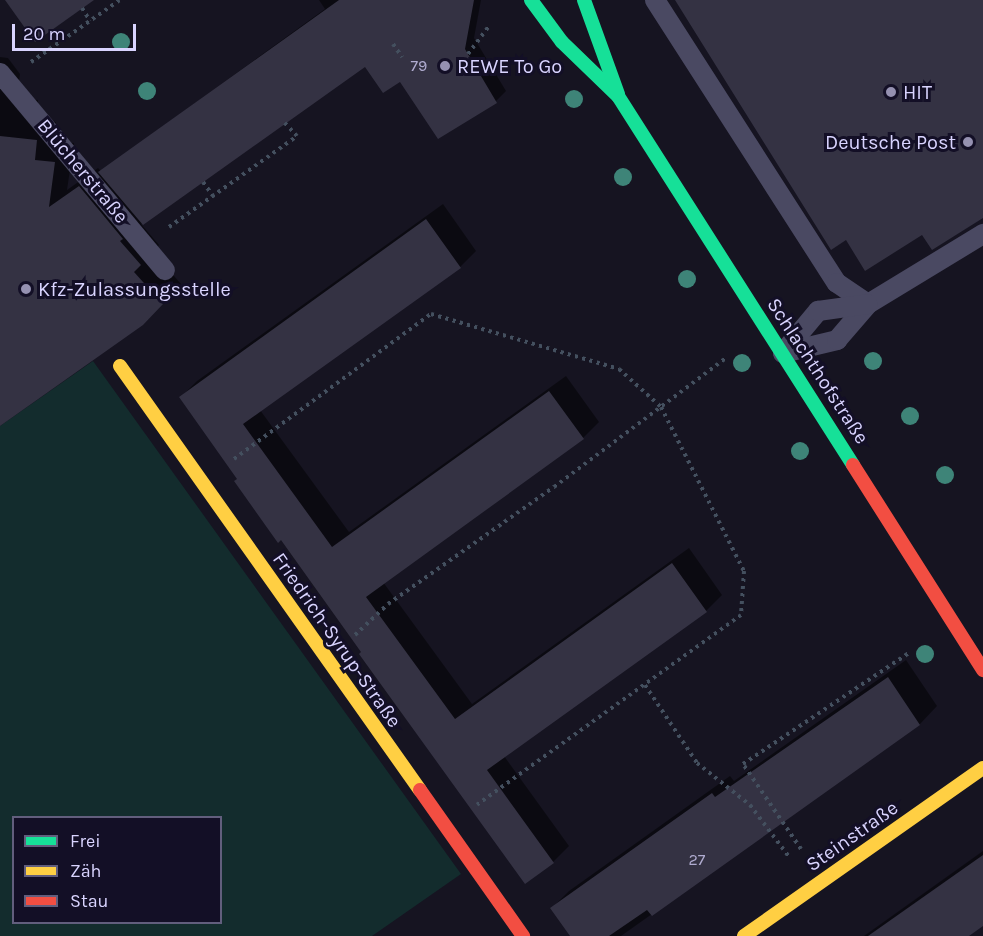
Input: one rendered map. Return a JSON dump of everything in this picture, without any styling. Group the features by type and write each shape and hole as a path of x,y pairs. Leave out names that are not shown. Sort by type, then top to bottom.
{"street":[{"name":"Schlachthofstraße","path":"584,0 618,96 983,669"},
{"name":"Schlachthofstraße","path":"540,3 562,42 618,96"},
{"name":"Friedrich-Syrup-Straße","path":"120,366 523,936"},
{"name":"Steinstraße","path":"744,936 983,768"}],"lane":[{"path":"655,0 837,283 868,304"},
{"name":"Blücherstraße","path":"3,77 165,270"},
{"path":"783,353 837,340 868,304 983,234"},
{"path":"783,353 818,311 868,304"}],"path":[{"path":"3,77 120,0"},
{"path":"82,8 90,21"},
{"path":"468,54 489,26"},
{"path":"393,44 402,57"},
{"path":"144,244 297,136 285,123"},
{"path":"203,182 213,196"},
{"path":"202,482 431,314 619,369 661,407 744,571 741,615 446,827"},
{"path":"328,660 388,604 727,357"},
{"path":"802,851 743,764 909,653"},
{"path":"645,685 697,763 750,805 790,859"}],"green space":[{"path":"93,361 461,874 372,936 0,936 0,426"}],"building":[{"path":"5,0 94,0 35,42"},
{"path":"339,0 474,0 465,49 497,103 438,139 400,82 383,93 365,67 143,225 98,172"},
{"path":"675,0 983,0 983,218 932,250 922,235 865,271 846,240 831,250"},
{"path":"0,136 37,140 35,160 55,162 49,207 79,186 123,239 120,241 141,265 134,272 163,304 143,325 0,426"},
{"path":"426,219 461,268 243,424 332,547 549,391 584,439 366,597 455,719 672,563 707,612 487,770 554,863 525,884 359,654 361,652 281,540 278,543 234,481 237,479 179,397"},
{"path":"888,677 920,725 652,916 647,910 609,936 570,936 550,908 712,793 715,797"},
{"path":"983,855 983,926 969,936 868,936"}],"traffic: fast":[{"path":"531,0 562,42 618,96 853,465"},
{"path":"584,0 618,94"}],"traffic: slow":[{"path":"120,366 420,790"},
{"path":"744,936 983,768"}],"traffic: jam":[{"path":"853,465 983,670"},
{"path":"420,790 523,936"}],"place":[{"name":"REWE To Go","path":"445,66"},
{"name":"HIT","path":"891,92"},
{"name":"Deutsche Post","path":"968,142"},
{"name":"Kfz-Zulassungsstelle","path":"26,289"}]}
